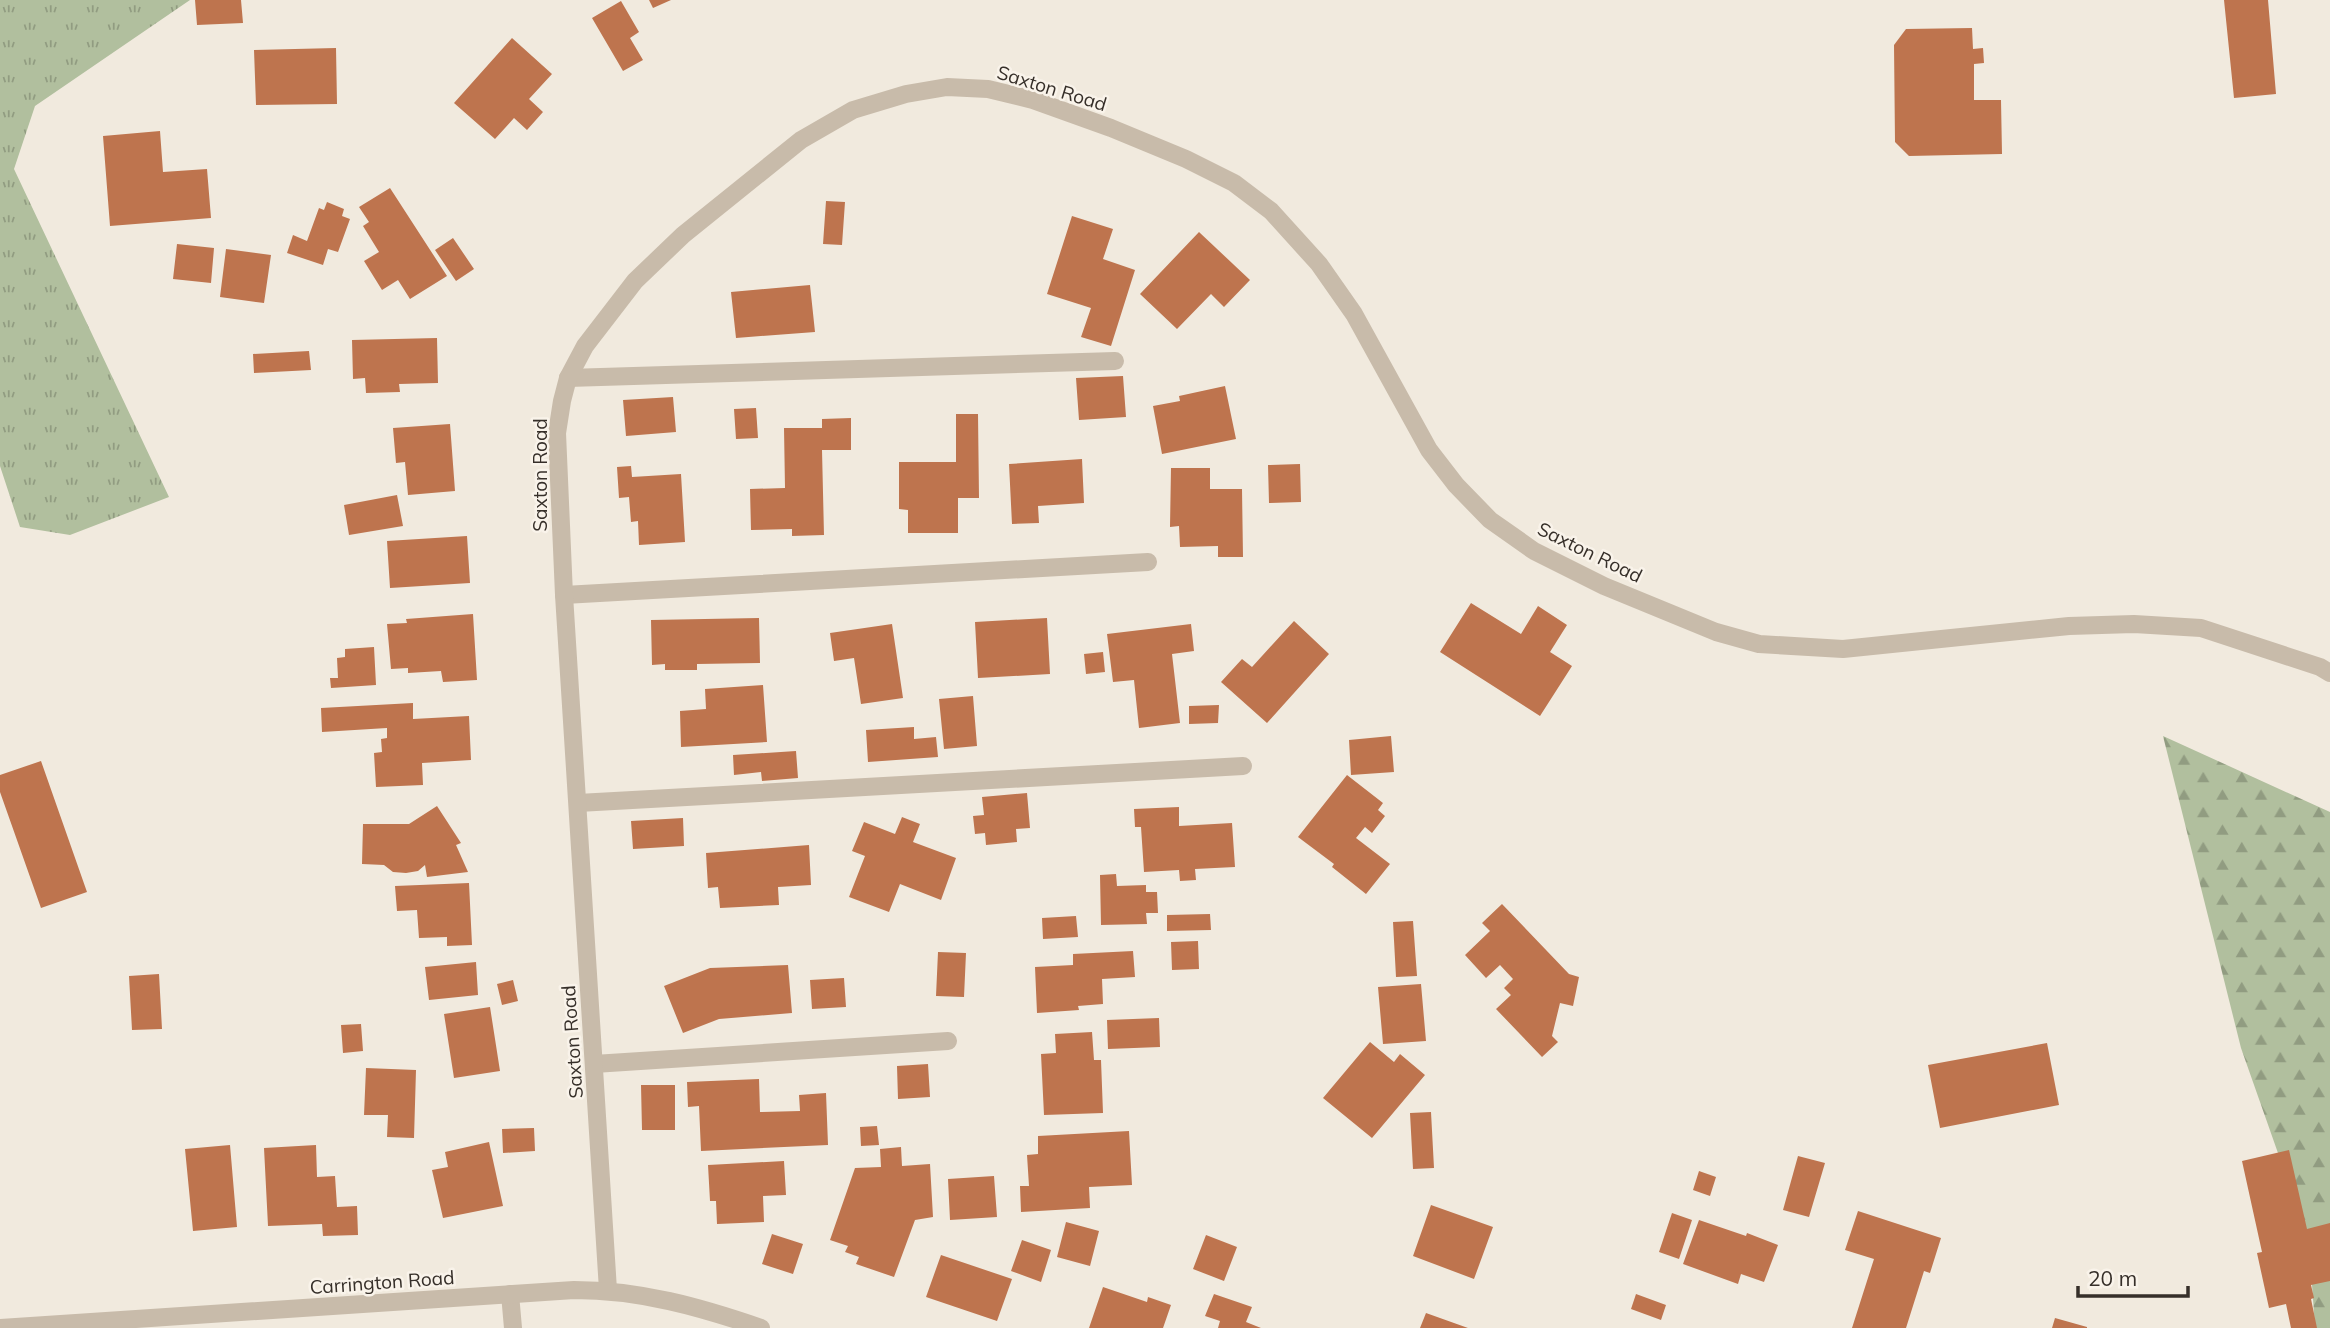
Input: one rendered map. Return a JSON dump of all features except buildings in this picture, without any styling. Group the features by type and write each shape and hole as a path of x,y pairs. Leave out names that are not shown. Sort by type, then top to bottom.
{"street":[{"name":"Saxton Road","path":"608,1290 564,595 557,433 568,378 591,337 635,281 683,235 802,139 853,110 906,94 947,87 988,89 1046,105 1111,128 1186,159 1234,183 1271,211 1319,264 1354,314 1429,450 1456,485 1490,520 1534,551 1604,586 1716,632 1759,644 1843,649 2069,626 2134,624 2201,628 2320,667 2330,673"},
{"path":"568,378 1115,360"},
{"path":"564,595 1148,562"},
{"path":"578,803 1244,766"},
{"path":"594,1064 948,1041"},
{"name":"Carrington Road","path":"0,1328 510,1294 608,1290 694,1306 761,1328"},
{"path":"510,1294 513,1328"}],"green space":[{"path":"0,0 190,0 35,106 14,169 169,497 70,535 20,527 0,466"},
{"path":"2163,736 2330,812 2330,1328 2315,1328 2309,1241 2241,1048"}]}
